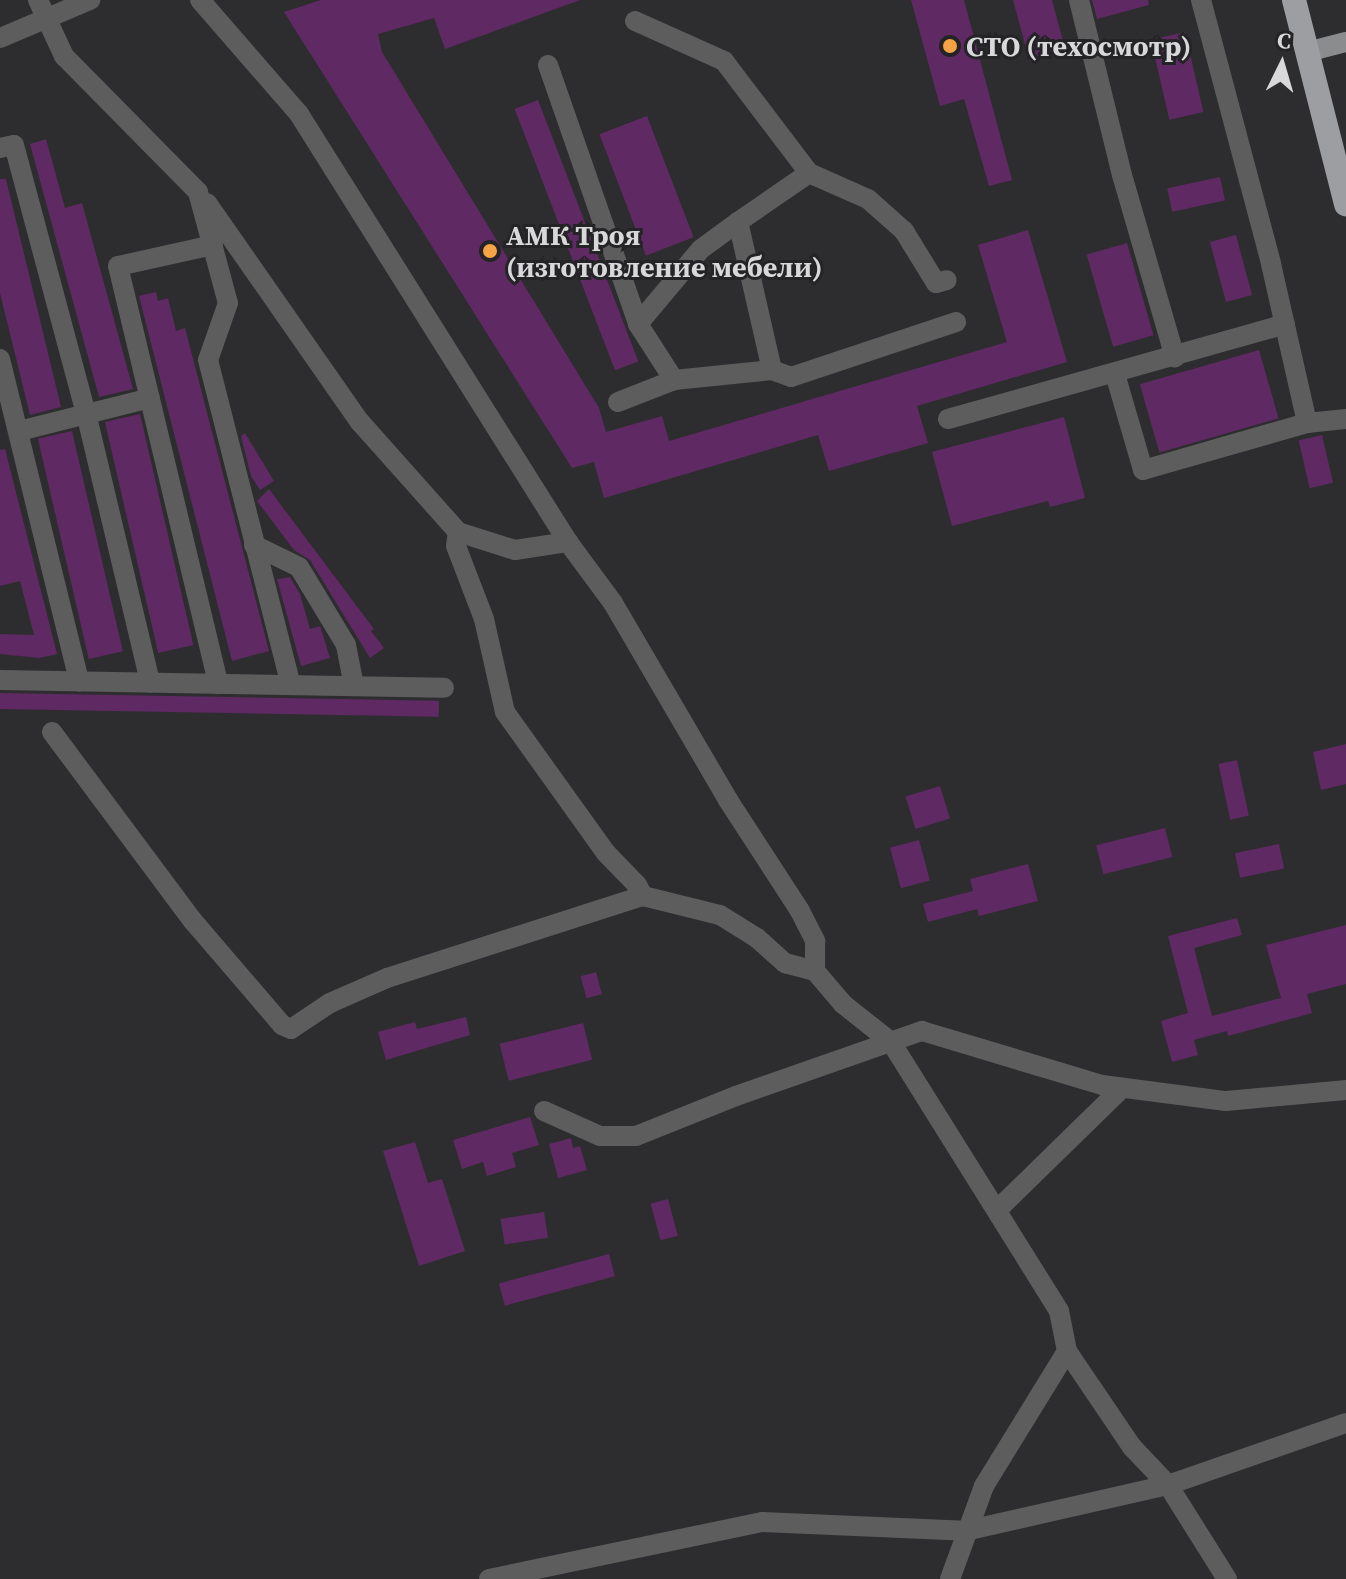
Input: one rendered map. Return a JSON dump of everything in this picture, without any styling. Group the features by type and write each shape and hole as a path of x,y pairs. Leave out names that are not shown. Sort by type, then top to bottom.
{"highway":[{"path":"1294,0 1346,204"}],"main road":[{"path":"1307,52 1346,42"}],"street":[{"path":"38,0 64,56 198,192 360,422 458,532 515,550 568,542"},
{"path":"0,38 90,0"},
{"path":"200,0 299,114 568,542 613,603 728,800 800,911 815,941 815,971"},
{"path":"1079,0 1122,175 1175,357"},
{"path":"1201,0 1285,324 1307,423"},
{"path":"635,21 724,61 809,173 868,199 904,231 936,283 947,280"},
{"path":"548,65 638,324 674,380"},
{"path":"0,148 14,145 86,413 150,682"},
{"path":"638,324 701,249 809,173"},
{"path":"198,192 228,303 208,360 291,685"},
{"path":"738,222 772,370"},
{"path":"213,245 118,266 218,684"},
{"path":"618,402 674,380 772,370 791,377 956,322"},
{"path":"948,419 1285,324"},
{"path":"0,359 79,681"},
{"path":"1115,374 1143,470 1307,423 1346,419"},
{"path":"19,431 150,398"},
{"path":"458,532 456,546 484,619 505,712 606,853 637,885 643,896"},
{"path":"254,545 299,567 346,645 354,686"},
{"path":"0,680 444,688"},
{"path":"52,732 193,921 282,1025 291,1029 330,1003 387,978 643,896 720,915 757,938 785,963 815,971 843,1004 891,1042 1059,1311 1067,1351 1132,1447 1168,1485 1227,1579"},
{"path":"544,1111 600,1136 636,1136 736,1096 922,1031 1102,1085 1122,1088 1226,1101 1346,1090"},
{"path":"997,1210 1122,1088"},
{"path":"950,1579 984,1486 1067,1351"},
{"path":"489,1579 762,1522 965,1531 1168,1485 1346,1423"}],"building":[{"path":"321,0 580,0 445,49 434,18 378,34 382,52 599,408 606,432 662,416 669,441 1007,342 978,245 1028,230 1067,362 917,406 928,443 829,471 818,435 604,498 594,462 572,468 284,12"},
{"name":"СТО (техосмотр)","path":"911,0 964,0 1012,180 989,186 964,99 940,106"},
{"path":"1013,0 1052,0 1066,52 1030,62"},
{"path":"1092,0 1148,0 1149,5 1097,19"},
{"path":"1185,32 1203,112 1169,120 1151,40"},
{"path":"538,100 638,361 615,370 515,109"},
{"path":"647,116 694,237 646,256 599,134"},
{"path":"46,139 65,208 82,203 133,389 99,397 30,144"},
{"path":"1220,177 1225,200 1172,212 1167,188"},
{"path":"0,179 6,179 61,407 30,415 0,293"},
{"path":"1236,235 1252,295 1226,302 1210,242"},
{"path":"1127,243 1153,335 1113,347 1087,255"},
{"path":"156,292 158,301 168,298 176,331 185,328 269,651 232,661 139,296"},
{"path":"1259,350 1279,418 1159,452 1140,384"},
{"path":"140,414 193,645 158,653 105,422"},
{"path":"1064,417 1085,498 1050,507 1048,501 952,526 932,452"},
{"path":"72,431 123,651 89,659 38,439"},
{"path":"245,433 274,481 260,490 251,476 241,436"},
{"path":"1322,435 1333,483 1310,488 1299,440"},
{"path":"5,449 57,654 40,658 0,654 0,634 34,635 20,581 0,586 0,450"},
{"path":"269,489 374,629 371,631 384,648 370,658 310,560 294,550 257,501"},
{"path":"290,577 300,594 310,629 320,626 330,658 301,666 277,579"},
{"path":"0,693 439,701 439,717 0,709"},
{"path":"1346,744 1346,784 1321,790 1313,752"},
{"path":"1237,760 1249,816 1230,820 1218,764"},
{"path":"940,786 950,819 916,829 906,797"},
{"path":"1165,828 1172,857 1103,874 1096,845"},
{"path":"919,840 930,881 901,888 890,848"},
{"path":"1279,844 1284,868 1240,878 1235,853"},
{"path":"1028,864 1038,901 979,916 977,909 928,922 923,904 973,891 970,879"},
{"path":"1237,918 1242,935 1194,948 1212,1016 1281,998 1266,945 1346,925 1346,984 1307,994 1312,1013 1228,1036 1227,1031 1194,1040 1198,1055 1172,1062 1161,1021 1188,1013 1168,936"},
{"path":"596,972 602,994 586,998 581,976"},
{"path":"466,1017 470,1035 386,1060 378,1032 415,1022 417,1029"},
{"path":"583,1023 592,1060 509,1081 500,1044"},
{"path":"530,1117 539,1145 512,1153 516,1167 487,1176 483,1162 462,1169 453,1140"},
{"path":"571,1138 573,1148 580,1146 587,1170 558,1178 549,1144"},
{"path":"415,1142 428,1183 442,1179 465,1251 419,1266 383,1151"},
{"path":"668,1199 678,1236 660,1240 651,1204"},
{"path":"544,1212 548,1238 505,1245 501,1219"},
{"path":"609,1254 615,1276 505,1306 499,1284"}],"place":[{"name":"СТО (техосмотр)","path":"950,46"},
{"name":"АМК Троя (изготовление мебели)","path":"490,251"}]}
